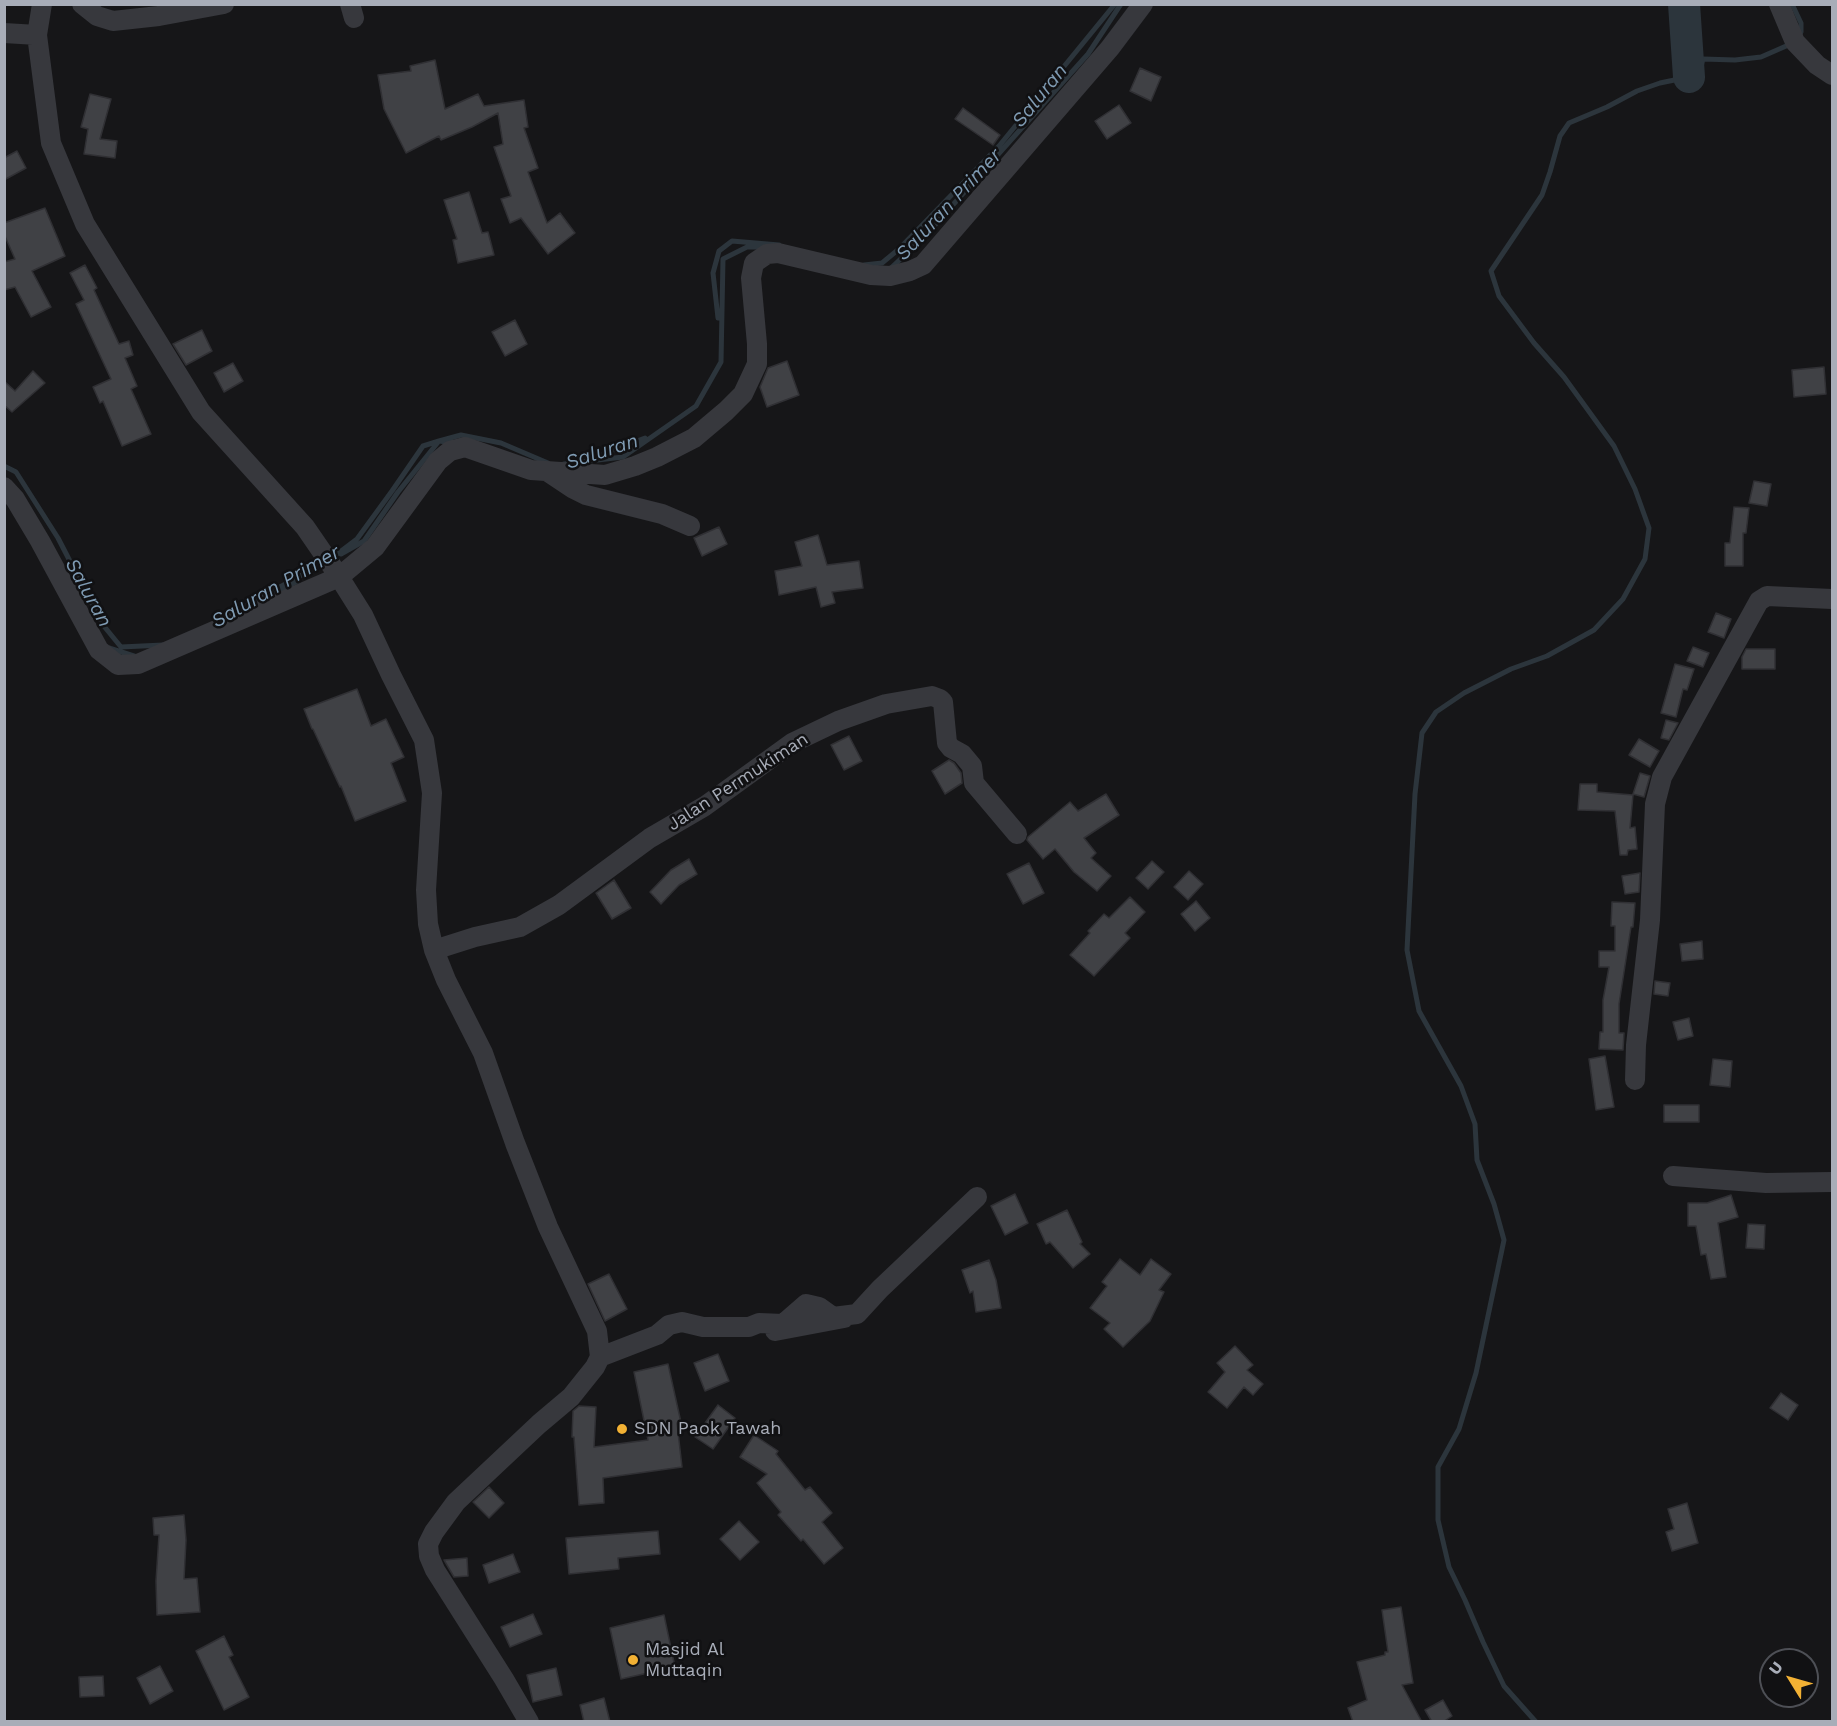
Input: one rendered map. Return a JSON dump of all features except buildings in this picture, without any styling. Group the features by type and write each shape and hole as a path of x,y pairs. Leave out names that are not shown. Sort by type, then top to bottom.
{"street":[{"path":"42,4 38,35 51,143 85,224 201,412 305,527 337,575 363,615 424,740 432,793 426,890 428,924 434,950 446,980 483,1053 548,1227 594,1322 597,1331 597,1362"},
{"path":"82,4 97,16 113,21 159,16 224,4"},
{"path":"4,487 15,499 40,541 99,650 118,665 138,664 337,575 375,547 438,461 450,451 465,447 531,470 548,472 605,475 635,466 693,438 743,394 757,364 750,278 754,263 767,254 778,253 871,275 890,276 923,265 1110,48 1143,4"},
{"path":"1779,4 1795,42 1817,65 1833,75"},
{"path":"4,33 38,35"},
{"path":"548,472 585,495 662,514 690,526"},
{"path":"1635,1080 1636,1045 1650,920 1655,804 1662,777 1759,600 1767,596 1833,598"},
{"name":"Jalan Permukiman","path":"434,950 520,927 559,905 650,838 705,806 792,743 837,721 886,704 932,696 940,699 947,743 962,754 972,766 974,783 1017,834"},
{"path":"1673,1176 1766,1183 1833,1182"},
{"path":"529,1722 435,1570 429,1556 429,1544 434,1532 456,1502 571,1397 597,1362 657,1335 669,1325 682,1322 703,1327 749,1326 759,1323 783,1324 806,1304 819,1307 833,1317 857,1314 880,1289 979,1200"}],"waterway":[{"name":"Saluran","path":"864,265 882,263 899,249 999,146 1115,4"},
{"name":"Saluran Primer","path":"891,268 925,236 1088,54 1121,4"},
{"path":"1684,4 1689,77"},
{"path":"1792,4 1801,23 1799,36"},
{"path":"1536,1722 1504,1686 1449,1567 1438,1520 1438,1467 1459,1429 1476,1373 1504,1240 1494,1204 1477,1160 1475,1124 1461,1086 1419,1011 1407,950 1415,794 1422,733 1436,712 1464,693 1511,669 1547,656 1594,630 1623,599 1645,559 1649,528 1635,489 1614,446 1564,377 1534,343 1499,296 1491,271 1542,195 1560,136 1569,123 1637,91 1689,77 1700,71 1703,59 1735,60 1761,57 1793,43"},
{"name":"Saluran","path":"718,318 713,273 719,251 732,241 779,245"},
{"name":"Saluran","path":"564,464 623,457 696,406 721,362 723,259 747,247 766,247"},
{"name":"Saluran","path":"341,554 364,541 398,492 439,441 461,435 501,443 548,463"},
{"name":"Saluran","path":"595,457 645,438"},
{"name":"Saluran Primer","path":"230,614 328,561 357,539 423,446 439,441 454,443"},
{"name":"Saluran","path":"4,466 16,472 58,538 103,625 121,647 163,645"},
{"name":"Saluran","path":"271,595 298,581"},
{"name":"Saluran Primer","path":"109,648 137,657"}],"place":[{"name":"SDN Paok Tawah","path":"622,1429"},
{"name":"Masjid Al Muttaqin","path":"633,1660"}]}
